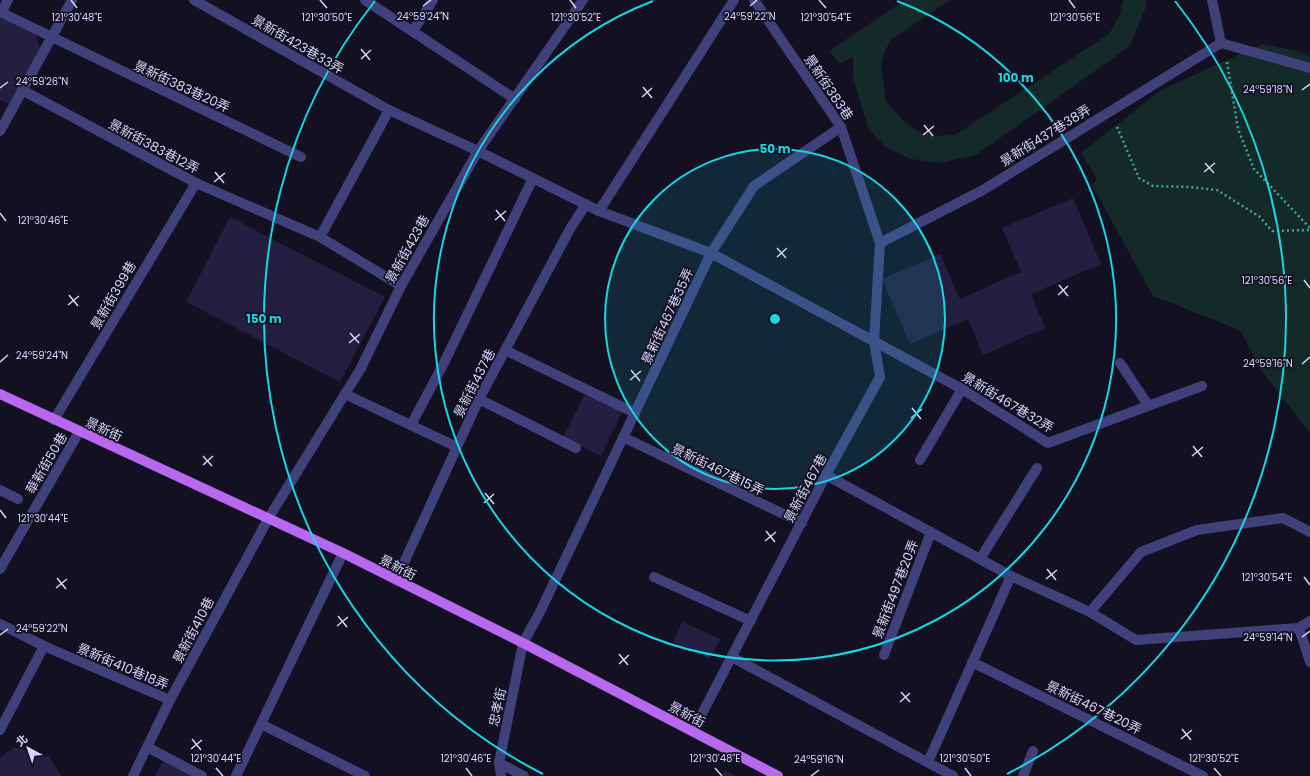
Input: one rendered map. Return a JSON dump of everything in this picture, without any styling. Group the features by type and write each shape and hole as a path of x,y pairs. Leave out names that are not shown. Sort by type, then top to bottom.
{"main road":[{"name":"景新街","path":"0,394 396,580 523,643 778,776"}],"street":[{"path":"0,13 8,0"},
{"path":"0,131 72,0"},
{"name":"景新街423巷33弄","path":"194,0 389,110 478,151 599,211"},
{"path":"365,0 514,99"},
{"path":"413,31 433,0"},
{"name":"景新街423巷","path":"268,519 360,368 401,286 478,151 583,0"},
{"path":"599,211 734,0"},
{"name":"景新街383巷","path":"754,0 841,127 880,243"},
{"path":"1212,0 1221,43 1310,68"},
{"name":"景新街383巷20弄","path":"0,13 301,157"},
{"name":"景新街437巷38弄","path":"880,243 983,190 1221,43"},
{"name":"景新街383巷12弄","path":"22,90 196,183 320,237 401,286"},
{"path":"320,237 389,110"},
{"name":"景新街467巷35弄","path":"523,643 711,253 754,186 841,127"},
{"path":"411,425 444,363 533,178"},
{"name":"景新街399巷","path":"54,420 196,183"},
{"name":"景新街437巷","path":"396,580 479,399 570,229 586,204"},
{"name":"景新街467巷32弄","path":"599,211 711,253 962,389 1048,443 1202,386"},
{"name":"景新街467巷","path":"693,731 826,475 880,377 874,340 880,243"},
{"path":"505,350 635,413"},
{"path":"1120,363 1148,405"},
{"path":"920,460 962,389"},
{"path":"345,394 457,447"},
{"path":"479,399 576,448"},
{"name":"華新街50巷","path":"0,569 79,432"},
{"name":"景新街467巷15弄","path":"623,437 802,523"},
{"path":"980,559 1037,468"},
{"path":"826,475 1010,576 1090,612 1136,640 1299,628 1310,621"},
{"path":"0,490 18,499"},
{"path":"1090,612 1140,552 1197,530 1283,518 1310,532"},
{"name":"景新街410巷","path":"133,776 148,748 170,700 268,519"},
{"name":"景新街497巷20弄","path":"884,655 931,532"},
{"path":"236,776 343,554"},
{"path":"654,576 751,621"},
{"path":"928,762 1010,576"},
{"name":"景新街410巷18弄","path":"0,624 44,646 170,700"},
{"path":"1299,628 1310,662"},
{"name":"忠孝街","path":"501,776 498,763 523,643"},
{"path":"0,730 2,720 44,646"},
{"path":"732,656 953,776"},
{"name":"景新街467巷20弄","path":"972,662 1203,776"},
{"path":"261,724 365,776"},
{"path":"148,748 198,775"},
{"path":"1023,776 1033,751"},
{"path":"498,763 524,776"}],"path":[{"path":"1221,43 1228,67 1238,129 1254,169 1310,229"},
{"path":"1108,112 1122,134 1139,178 1153,186 1217,190 1260,217 1272,231 1310,229"}],"green space":[{"path":"905,0 950,0 892,39 885,50 881,67 886,101 904,122 920,132 934,136 955,135 1109,34 1119,17 1123,0 1146,0 1146,7 1129,47 976,155 940,163 911,159 885,147 868,128 853,78 853,57 840,63 829,51"},
{"path":"1262,44 1297,51 1310,57 1310,433 1261,370 1240,330 1153,296 1092,185 1097,179 1081,153 1161,90"}],"building":[{"path":"0,18 36,35 40,48 10,105 0,100"},
{"path":"1073,198 1101,264 1031,294 1045,328 983,355 968,319 910,344 882,279 940,254 960,299 1021,272 1002,228"},
{"path":"230,217 385,297 340,382 186,302"},
{"path":"585,394 622,412 601,456 563,437"},
{"path":"682,622 721,639 709,659 673,642"},
{"path":"14,747 49,756 61,776 0,776 0,758"},
{"path":"163,760 194,776 155,776"},
{"path":"725,770 736,776 722,776"}]}
